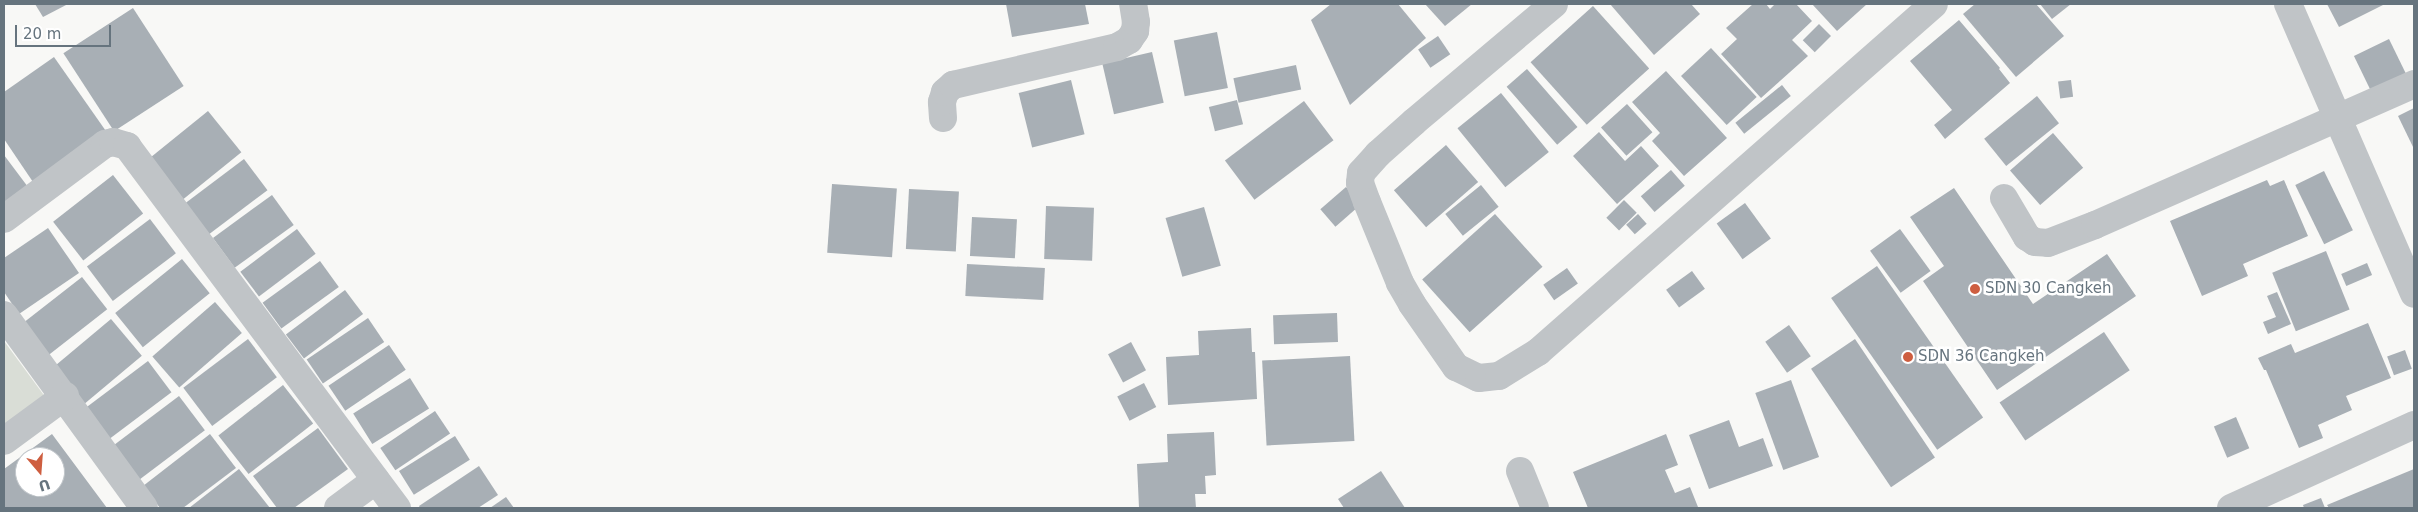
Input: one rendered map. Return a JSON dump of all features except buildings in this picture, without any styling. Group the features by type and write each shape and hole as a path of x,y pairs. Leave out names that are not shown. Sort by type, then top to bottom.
{"street":[{"path":"943,118 942,102 945,92 953,85 1117,47 1129,40 1135,31 1136,22 1133,4"},
{"path":"1554,4 1414,122 1378,154 1361,173 1360,183 1367,202 1400,283 1412,304 1456,367 1479,378 1499,376 1538,352 1934,4"},
{"path":"2288,4 2414,294"},
{"path":"2004,198 2027,237 2036,242 2048,244 2095,226 2414,84"},
{"path":"4,219 105,144 113,142 127,146 397,508"},
{"path":"4,316 65,396 144,508"},
{"path":"4,441 65,396"},
{"path":"2231,508 2414,425"},
{"path":"1520,471 1535,508"},
{"path":"338,508 376,480"}],"shaded area":[{"path":"4,341 46,398 4,429"}],"place":[{"name":"SDN 30 Cangkeh","path":"1975,289"},
{"name":"SDN 36 Cangkeh","path":"1908,357"}]}
